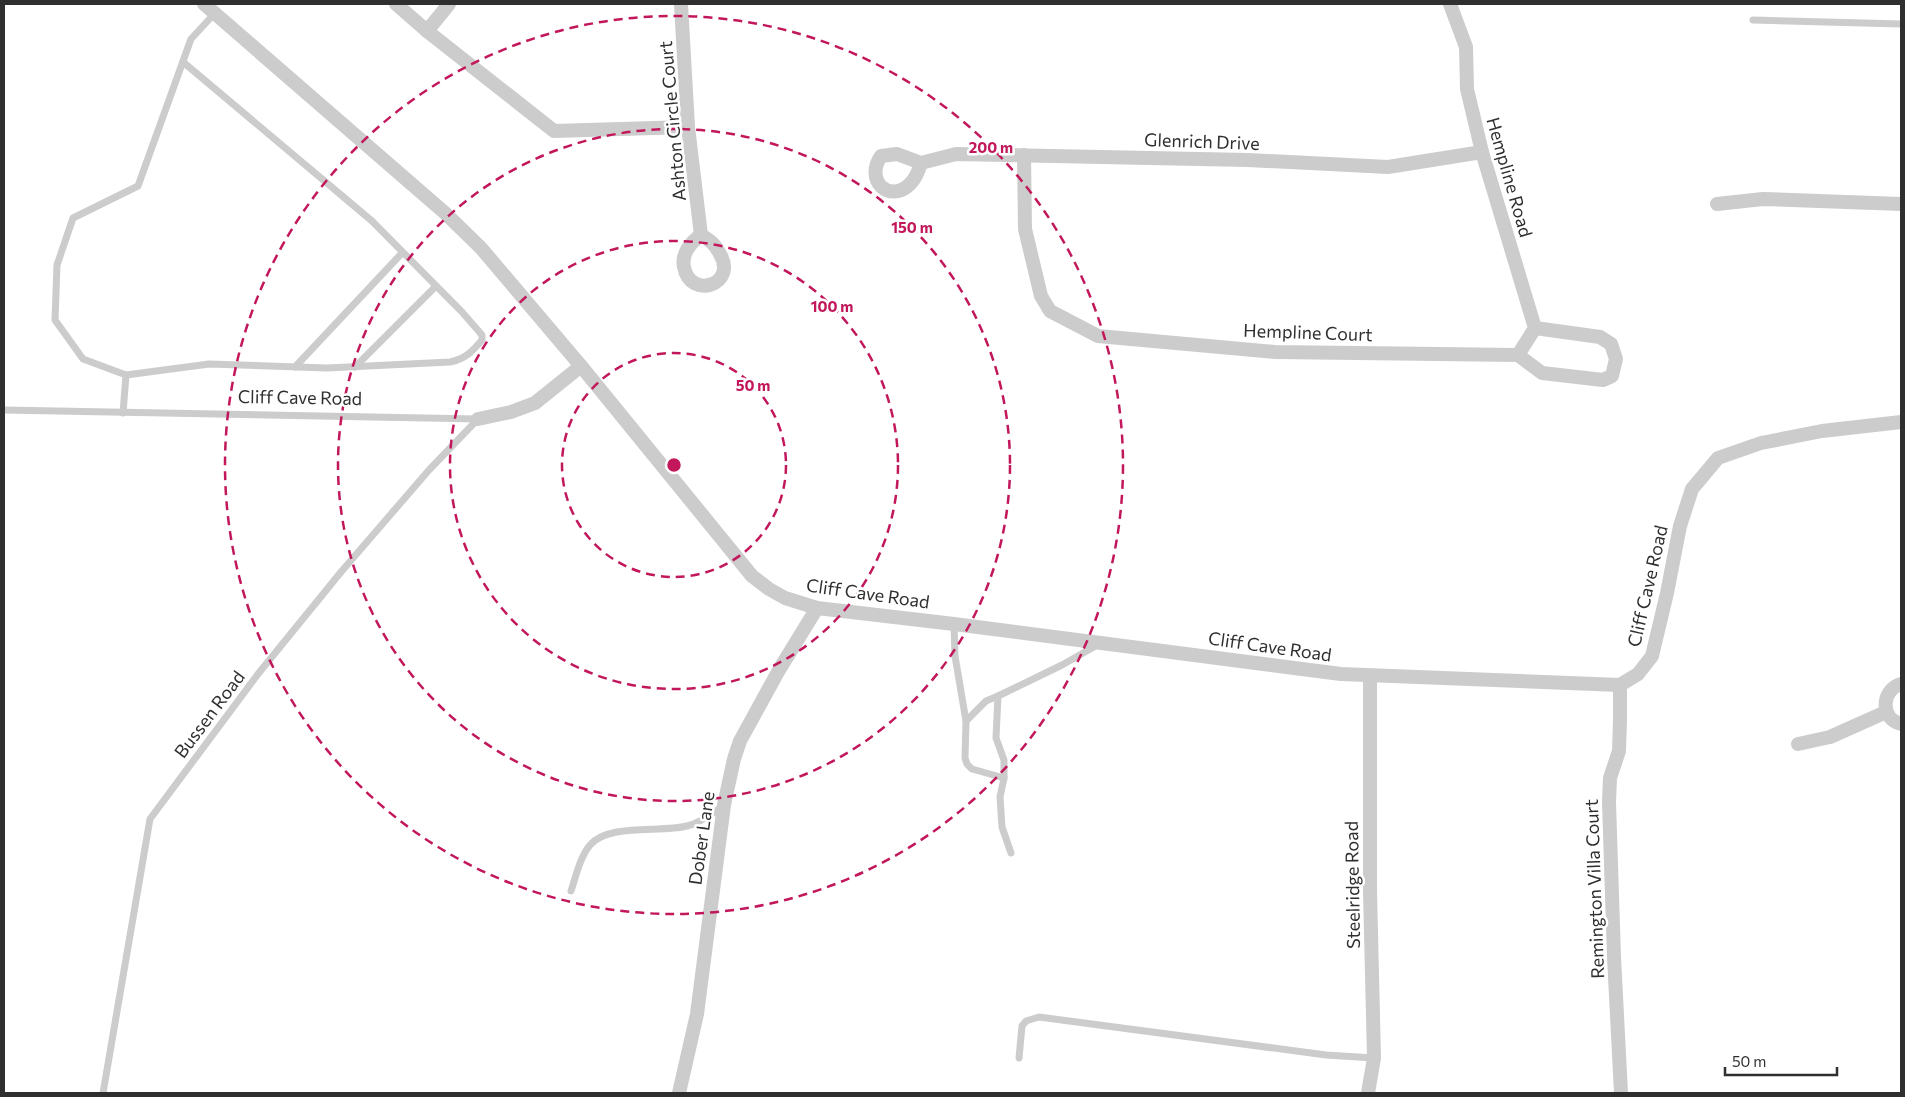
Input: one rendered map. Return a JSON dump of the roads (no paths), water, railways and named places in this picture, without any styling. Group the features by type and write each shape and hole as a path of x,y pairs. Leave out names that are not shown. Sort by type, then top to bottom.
{"street":[{"path":"396,4 427,31 554,131 688,127"},
{"path":"427,31 449,4"},
{"name":"Ashton Circle Court","path":"681,4 688,127 701,235"},
{"name":"Hempline Road","path":"1450,4 1466,47 1467,89 1482,152 1535,328"},
{"name":"Cliff Cave Road","path":"209,8 445,212 481,248 581,366 752,576 785,598 817,608 1341,674 1620,685 1638,674 1652,656 1680,526 1692,489 1718,458 1761,443 1822,431 1901,422"},
{"name":"Glenrich Drive","path":"922,163 956,154 1248,160 1388,167 1482,152"},
{"name":"Hempline Court","path":"1024,155 1025,229 1041,296 1050,311 1098,336 1275,352 1518,355"},
{"path":"1717,204 1763,199 1901,204"},
{"path":"1535,328 1600,338 1611,344 1616,359 1612,376 1603,380 1542,373 1518,355 1535,328"},
{"name":"Cliff Cave Road","path":"478,419 510,412 535,403 581,366"},
{"name":"Dober Lane","path":"678,1093 697,1014 724,805 734,759 740,741 779,670 817,608"},
{"name":"Steelridge Road","path":"1368,1093 1374,1058 1370,891 1370,676"},
{"path":"1901,684 1891,689 1886,696 1885,704 1886,712 1891,718 1901,724"},
{"name":"Remington Villa Court","path":"1620,685 1619,750 1610,778 1609,802 1621,1093"},
{"path":"1798,744 1830,737 1886,712"}],"lane":[{"path":"183,62 372,221 462,312 482,335 482,340 474,350 460,360 450,362 356,367 209,364 126,375 83,359 55,320 57,265 73,218 138,186 183,62 192,39 209,8"},
{"path":"1752,20 1901,24"},
{"path":"295,367 402,252"},
{"path":"356,367 436,286"},
{"path":"123,412 126,375"},
{"name":"Cliff Cave Road","path":"4,410 478,419"},
{"name":"Bussen Road","path":"102,1093 150,819 258,674 335,579 429,470 478,419"},
{"path":"954,624 955,656 966,721 965,758 972,769 1004,778"},
{"path":"966,721 986,701 1062,665 1102,643"},
{"path":"998,696 996,738 1004,760 1004,778 1000,797 1002,827 1011,853"},
{"path":"571,891 582,857 590,845 602,837 630,831 689,826 699,822 724,805"},
{"path":"1019,1058 1022,1026 1026,1021 1039,1018 1326,1055 1374,1058"}]}
